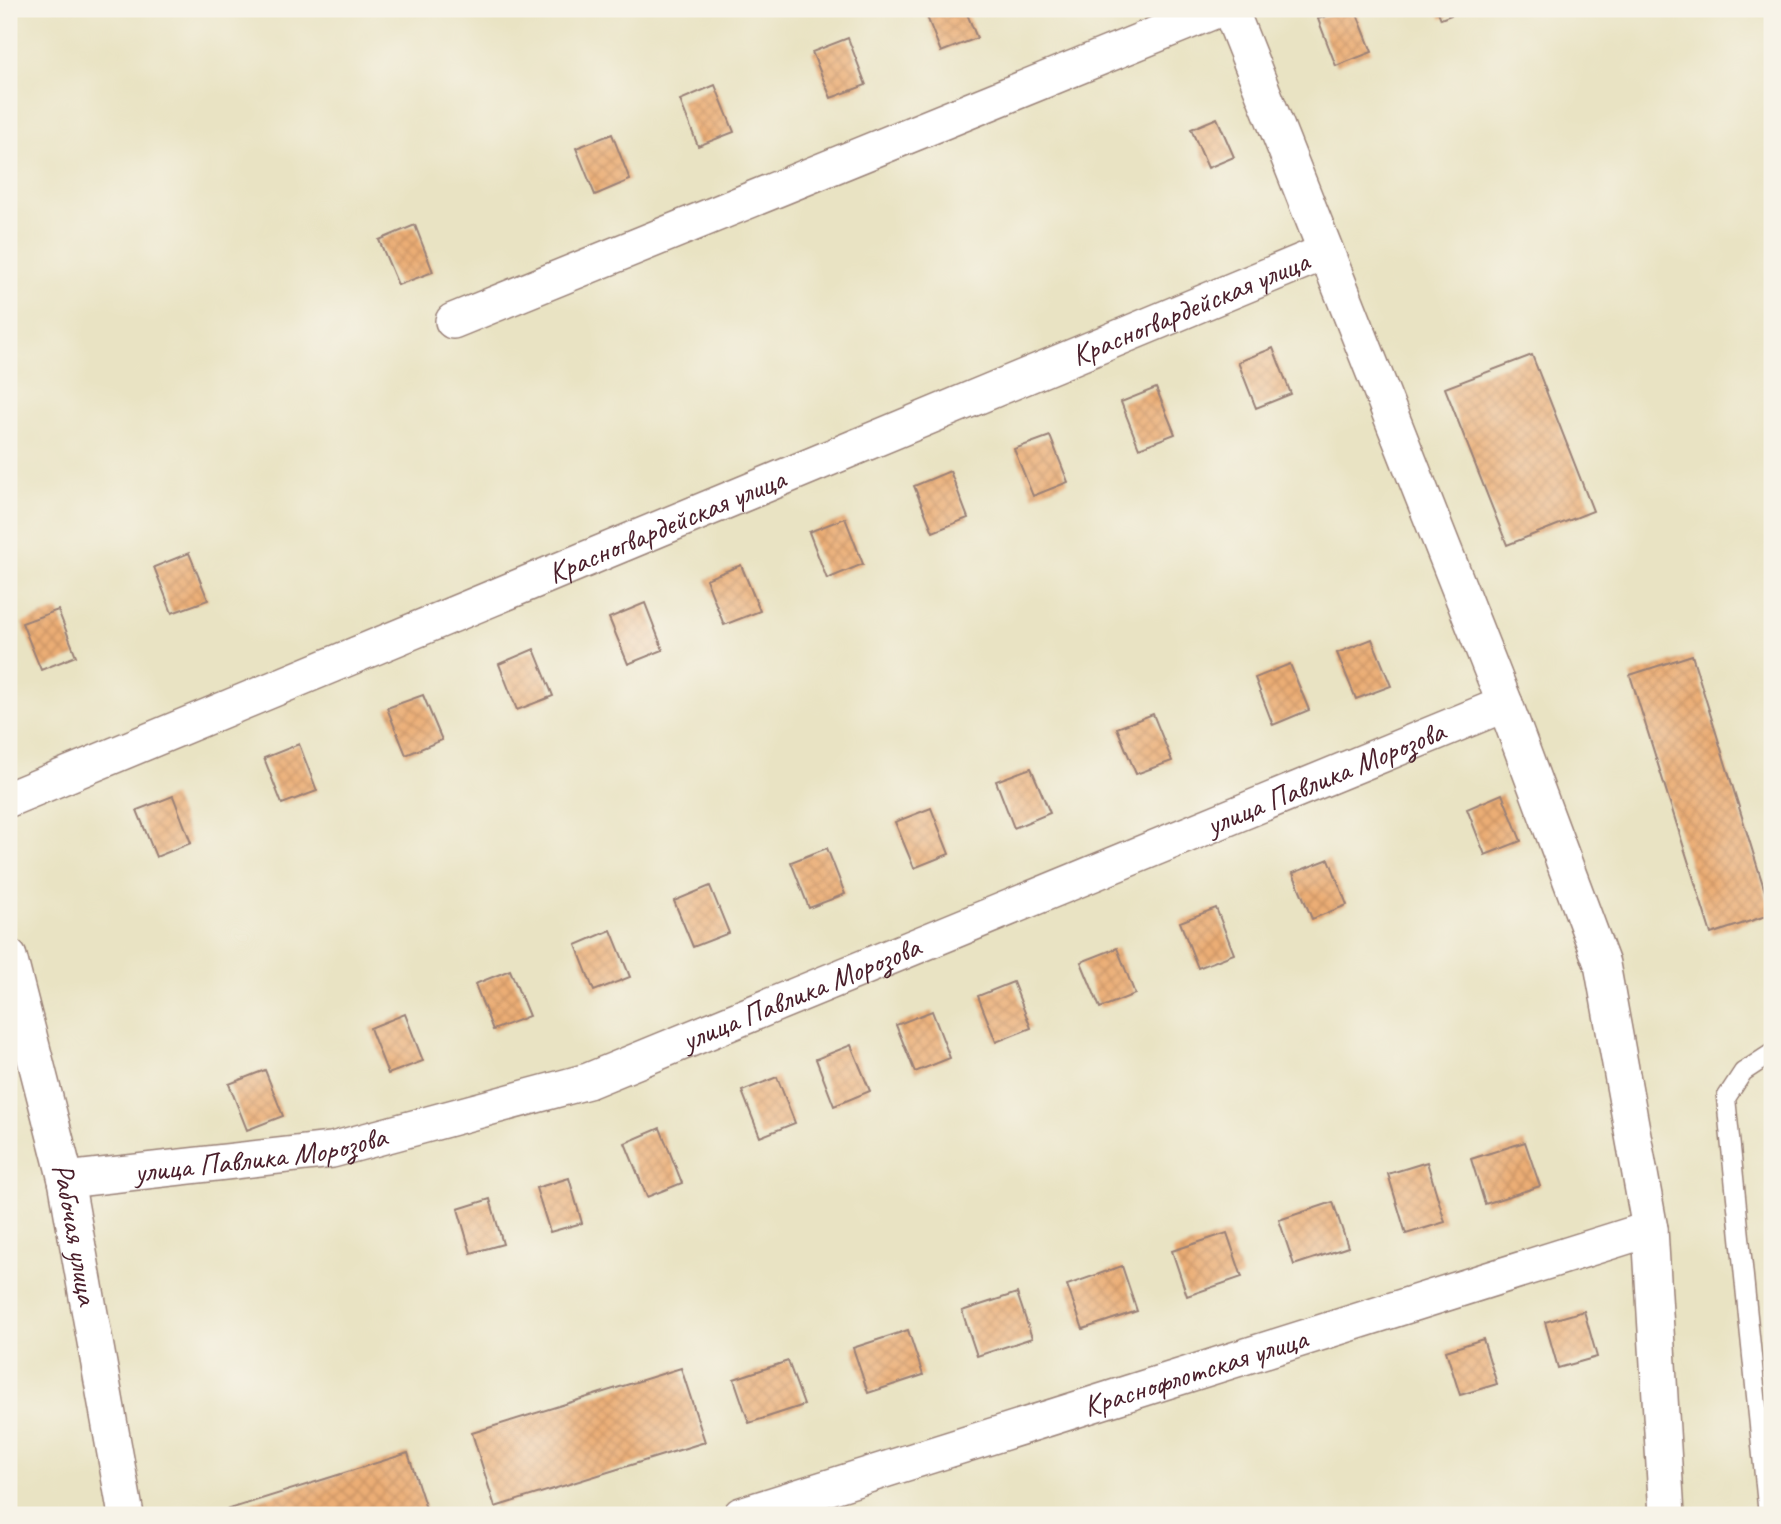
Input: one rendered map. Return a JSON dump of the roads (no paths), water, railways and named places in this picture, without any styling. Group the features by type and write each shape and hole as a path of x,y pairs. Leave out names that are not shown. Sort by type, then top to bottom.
{"street":[{"path":"453,321 1219,9"},
{"path":"1230,9 1505,704 1602,964 1650,1229 1667,1515"},
{"name":"Красногвардейская улица","path":"9,799 1325,252"},
{"name":"улица Павлика Морозова","path":"66,1180 332,1150 589,1081 1505,704"},
{"name":"Рабочая улица","path":"9,957 66,1180 126,1515"},
{"name":"Краснофлотская улица","path":"741,1515 1650,1229"}],"lane":[{"path":"1768,1515 1766,1428 1726,1098 1743,1072 1772,1053"}]}
